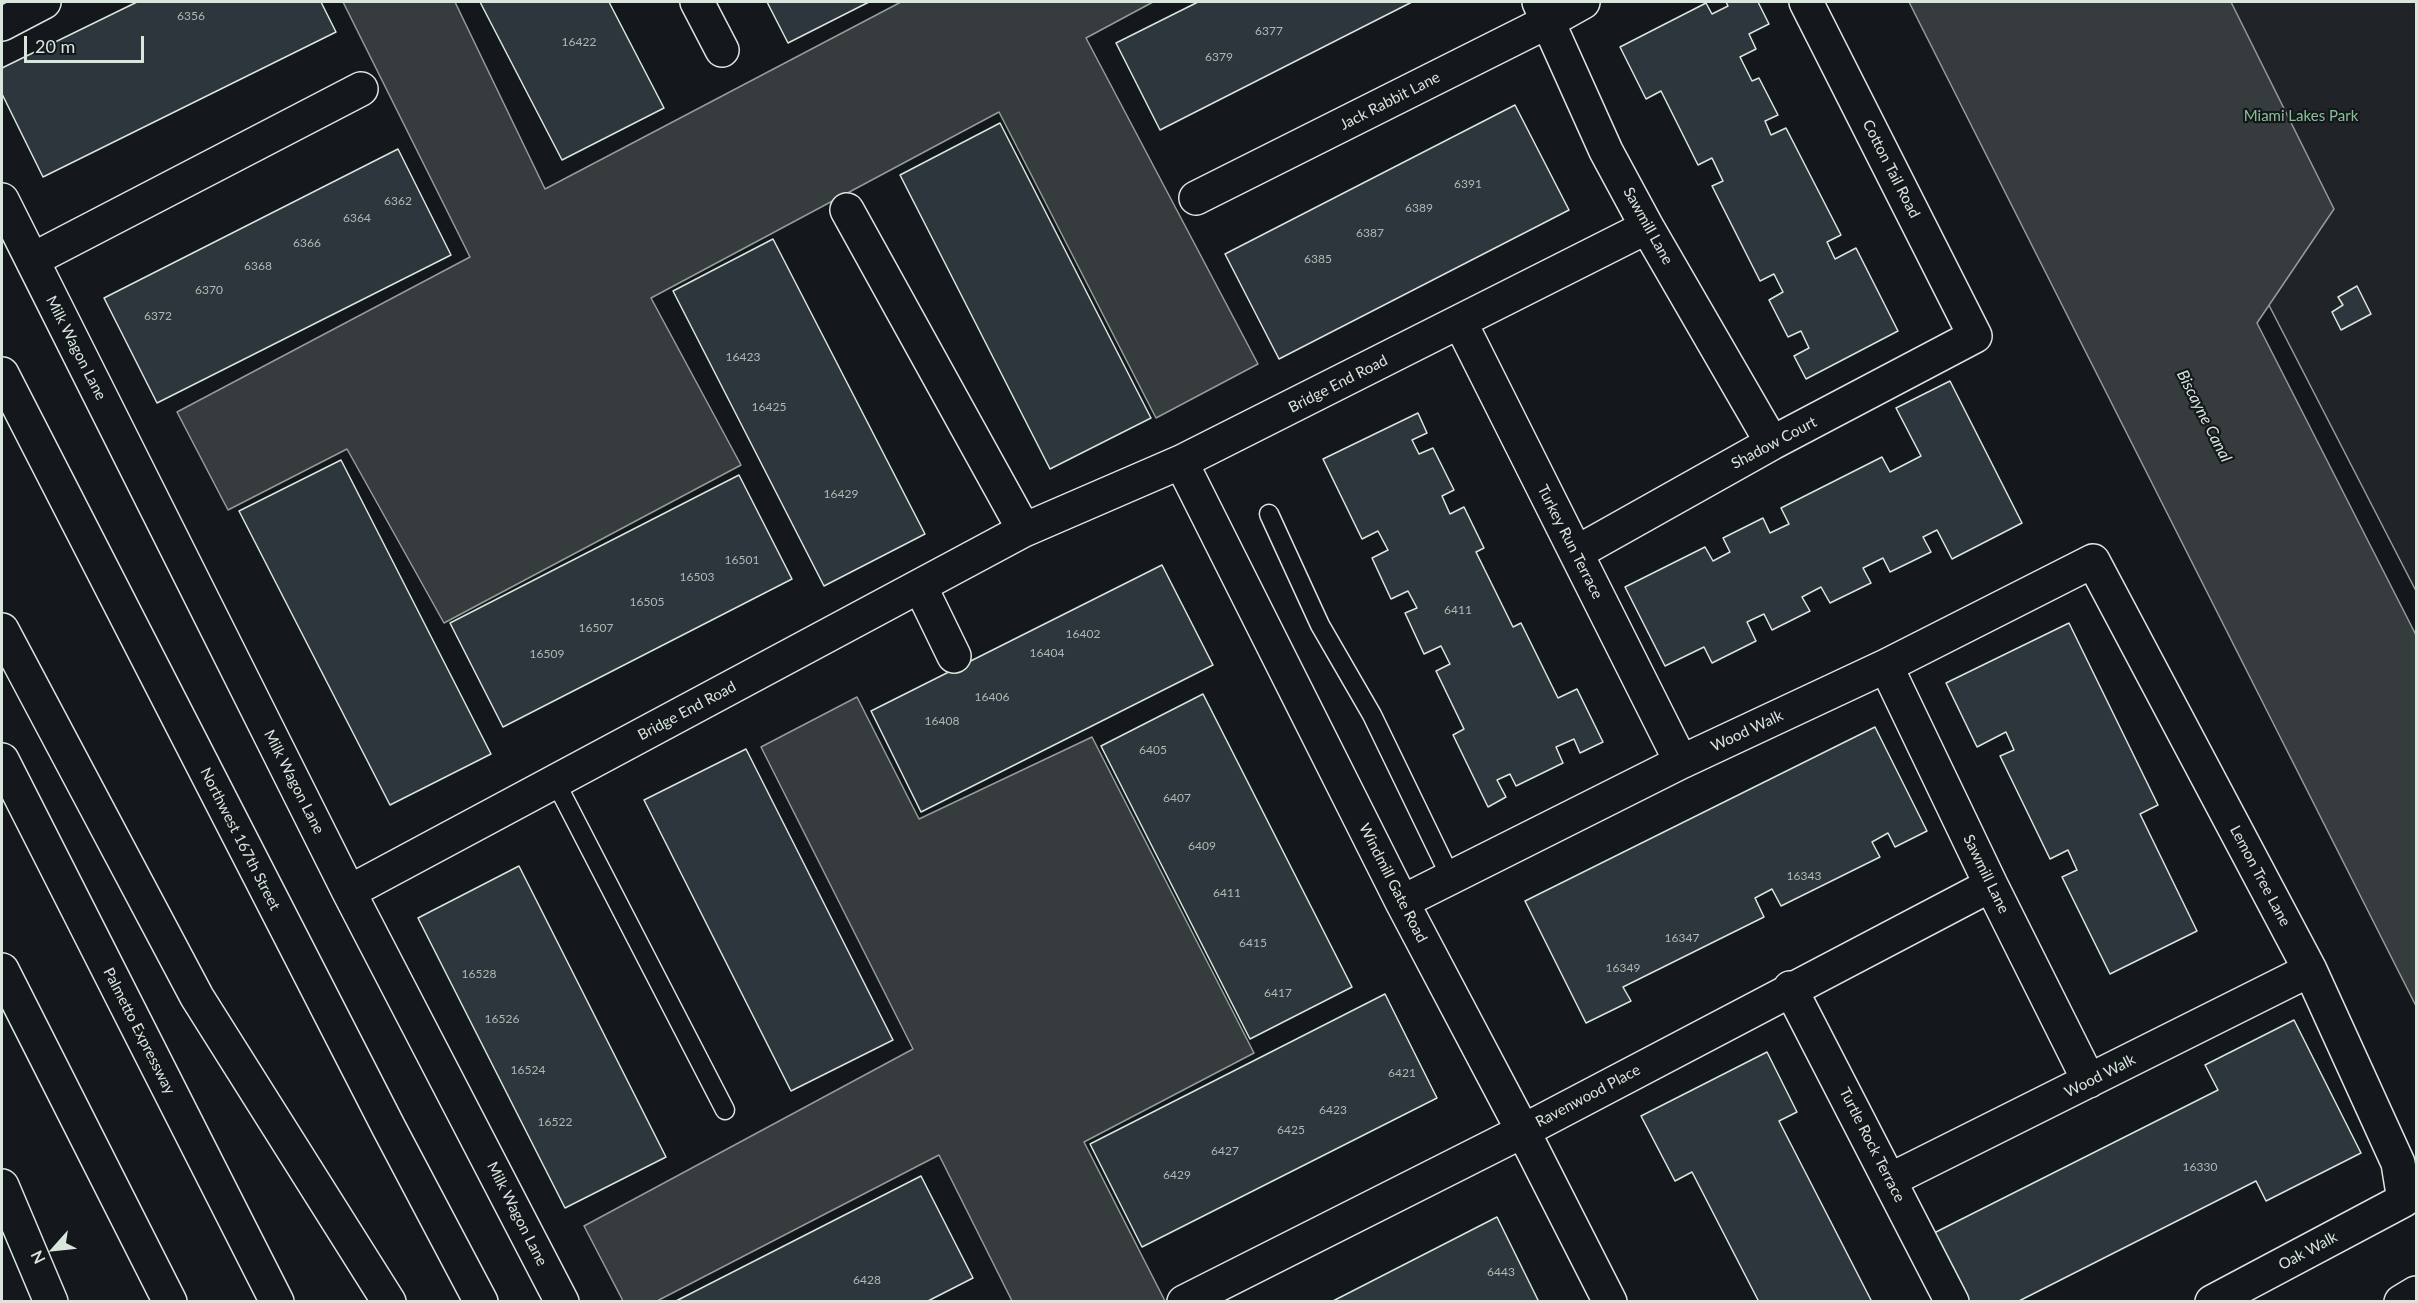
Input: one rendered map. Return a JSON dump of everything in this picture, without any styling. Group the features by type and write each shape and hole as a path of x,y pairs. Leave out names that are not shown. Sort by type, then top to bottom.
{"main road":[{"path":"2,24 44,2"},
{"path":"697,2 722,50"},
{"name":"Jack Rabbit Lane","path":"1196,198 1544,11 1582,2"},
{"name":"Cotton Tail Road","path":"1806,2 1975,336"},
{"name":"Sawmill Lane","path":"1544,11 1606,151 1647,228 1772,443"},
{"path":"32,260 361,89"},
{"name":"Milk Wagon Lane","path":"2,200 349,892 562,1302"},
{"path":"847,210 1024,530"},
{"name":"Bridge End Road","path":"349,892 1024,530 1181,462 1647,228"},
{"name":"Turkey Run Terrace","path":"1460,322 1681,762"},
{"name":"Shadow Court","path":"1576,553 1772,443 1975,336"},
{"name":"Northwest 167th Street","path":"2,374 389,1128 481,1302"},
{"name":"Windmill Gate Road","path":"1181,462 1402,903 1523,1131 1610,1302"},
{"name":"Wood Walk","path":"1402,903 1681,762 1886,666 2093,561"},
{"name":"Lemon Tree Lane","path":"2093,561 2310,970 2398,1163 2404,1200"},
{"path":"920,586 954,656"},
{"path":"2,630 197,997 389,1302"},
{"name":"Sawmill Lane","path":"1886,666 1991,885 2089,1081"},
{"name":"Palmetto Expressway","path":"2,760 277,1302"},
{"name":"Ravenwood Place","path":"1184,1302 1523,1131 1790,988 1991,885"},
{"path":"2,970 170,1302"},
{"name":"Wood Walk","path":"1890,1180 2310,970"},
{"name":"Turtle Rock Terrace","path":"1790,988 1952,1302"},
{"path":"2,1186 51,1302"},
{"name":"Oak Walk","path":"2212,1302 2404,1200"},
{"path":"2401,1302 2416,1293"}],"lane":[{"path":"1269,514 1320,625 1372,715 1451,878"},
{"path":"555,781 725,1110"}],"green space":[{"name":"Miami Lakes Park","path":"2113,2 2416,2 2416,591"}],"water":[{"path":"343,2 455,2 545,189 901,2 1153,2 1086,38 1258,364 1156,418 999,112 651,298 741,465 444,623 347,449 228,510 177,412 470,257"},
{"name":"Biscayne Canal","path":"1909,2 2231,2 2334,209 2257,323 2416,635 2416,1006"},
{"path":"857,697 919,819 1092,737 1254,1053 1084,1142 1165,1301 1012,1301 939,1155 657,1301 623,1301 584,1226 913,1049 761,747"}],"building":[{"path":"137,2 321,2 336,32 43,177 2,94 2,68"},
{"path":"480,2 609,2 664,108 562,160"},
{"path":"767,2 869,2 788,43"},
{"path":"1198,2 1412,2 1160,130 1116,43"},
{"path":"1726,2 1758,2 1769,24 1749,34 1756,49 1740,57 1752,81 1759,78 1778,115 1765,121 1771,135 1786,128 1841,235 1827,242 1835,259 1856,248 1898,331 1806,379 1794,356 1809,348 1801,331 1788,337 1769,300 1783,292 1774,274 1760,281 1712,186 1723,181 1712,158 1698,165 1661,91 1646,99 1620,47 1706,3 1712,14 1728,6"},
{"path":"1515,105 1569,210 1279,359 1225,254"},
{"path":"1000,123 1151,418 1050,469 900,175"},
{"path":"398,149 451,255 157,403 104,298"},
{"path":"773,239 925,534 824,586 673,291"},
{"path":"2357,286 2371,314 2341,330 2332,312 2343,305 2338,297"},
{"path":"1950,381 2022,523 1952,559 1937,530 1923,537 1931,552 1890,572 1883,558 1863,568 1871,583 1830,603 1821,587 1802,597 1810,611 1772,630 1764,614 1747,622 1756,641 1712,663 1704,647 1665,666 1625,587 1705,547 1713,561 1730,552 1723,538 1763,518 1770,533 1789,524 1781,508 1882,457 1890,472 1921,456 1896,408"},
{"path":"1418,413 1427,433 1412,440 1419,454 1433,448 1454,490 1442,496 1450,514 1464,507 1484,548 1476,552 1513,627 1521,623 1558,698 1577,689 1603,742 1580,753 1574,739 1556,747 1563,763 1516,786 1510,774 1497,780 1506,797 1488,807 1453,735 1464,729 1436,671 1450,664 1441,646 1424,654 1405,613 1417,608 1408,591 1391,599 1372,558 1388,550 1378,531 1362,539 1323,459"},
{"path":"341,460 491,754 390,805 239,511"},
{"path":"739,475 792,579 503,727 450,623"},
{"path":"1162,565 1213,665 921,812 871,711"},
{"path":"2069,623 2158,805 2140,814 2197,931 2110,974 2062,877 2077,870 2068,850 2050,859 2000,756 2014,750 2006,732 1977,747 1946,683"},
{"path":"1203,694 1352,987 1250,1039 1101,746"},
{"path":"1875,727 1927,831 1895,847 1888,833 1872,842 1880,857 1781,906 1772,889 1755,898 1764,917 1623,987 1631,1001 1586,1023 1525,901"},
{"path":"746,749 893,1040 791,1091 644,800"},
{"path":"519,866 666,1157 565,1208 418,918"},
{"path":"1385,994 1437,1098 1142,1247 1090,1144"},
{"path":"2294,1020 2361,1153 2266,1201 2256,1181 2017,1302 1969,1302 1934,1233 2218,1090 2205,1065"},
{"path":"1767,1052 1797,1112 1779,1121 1872,1302 1759,1302 1692,1172 1675,1181 1641,1116"},
{"path":"921,1176 973,1278 926,1302 674,1302"},
{"path":"1497,1217 1539,1302 1331,1302"}]}
